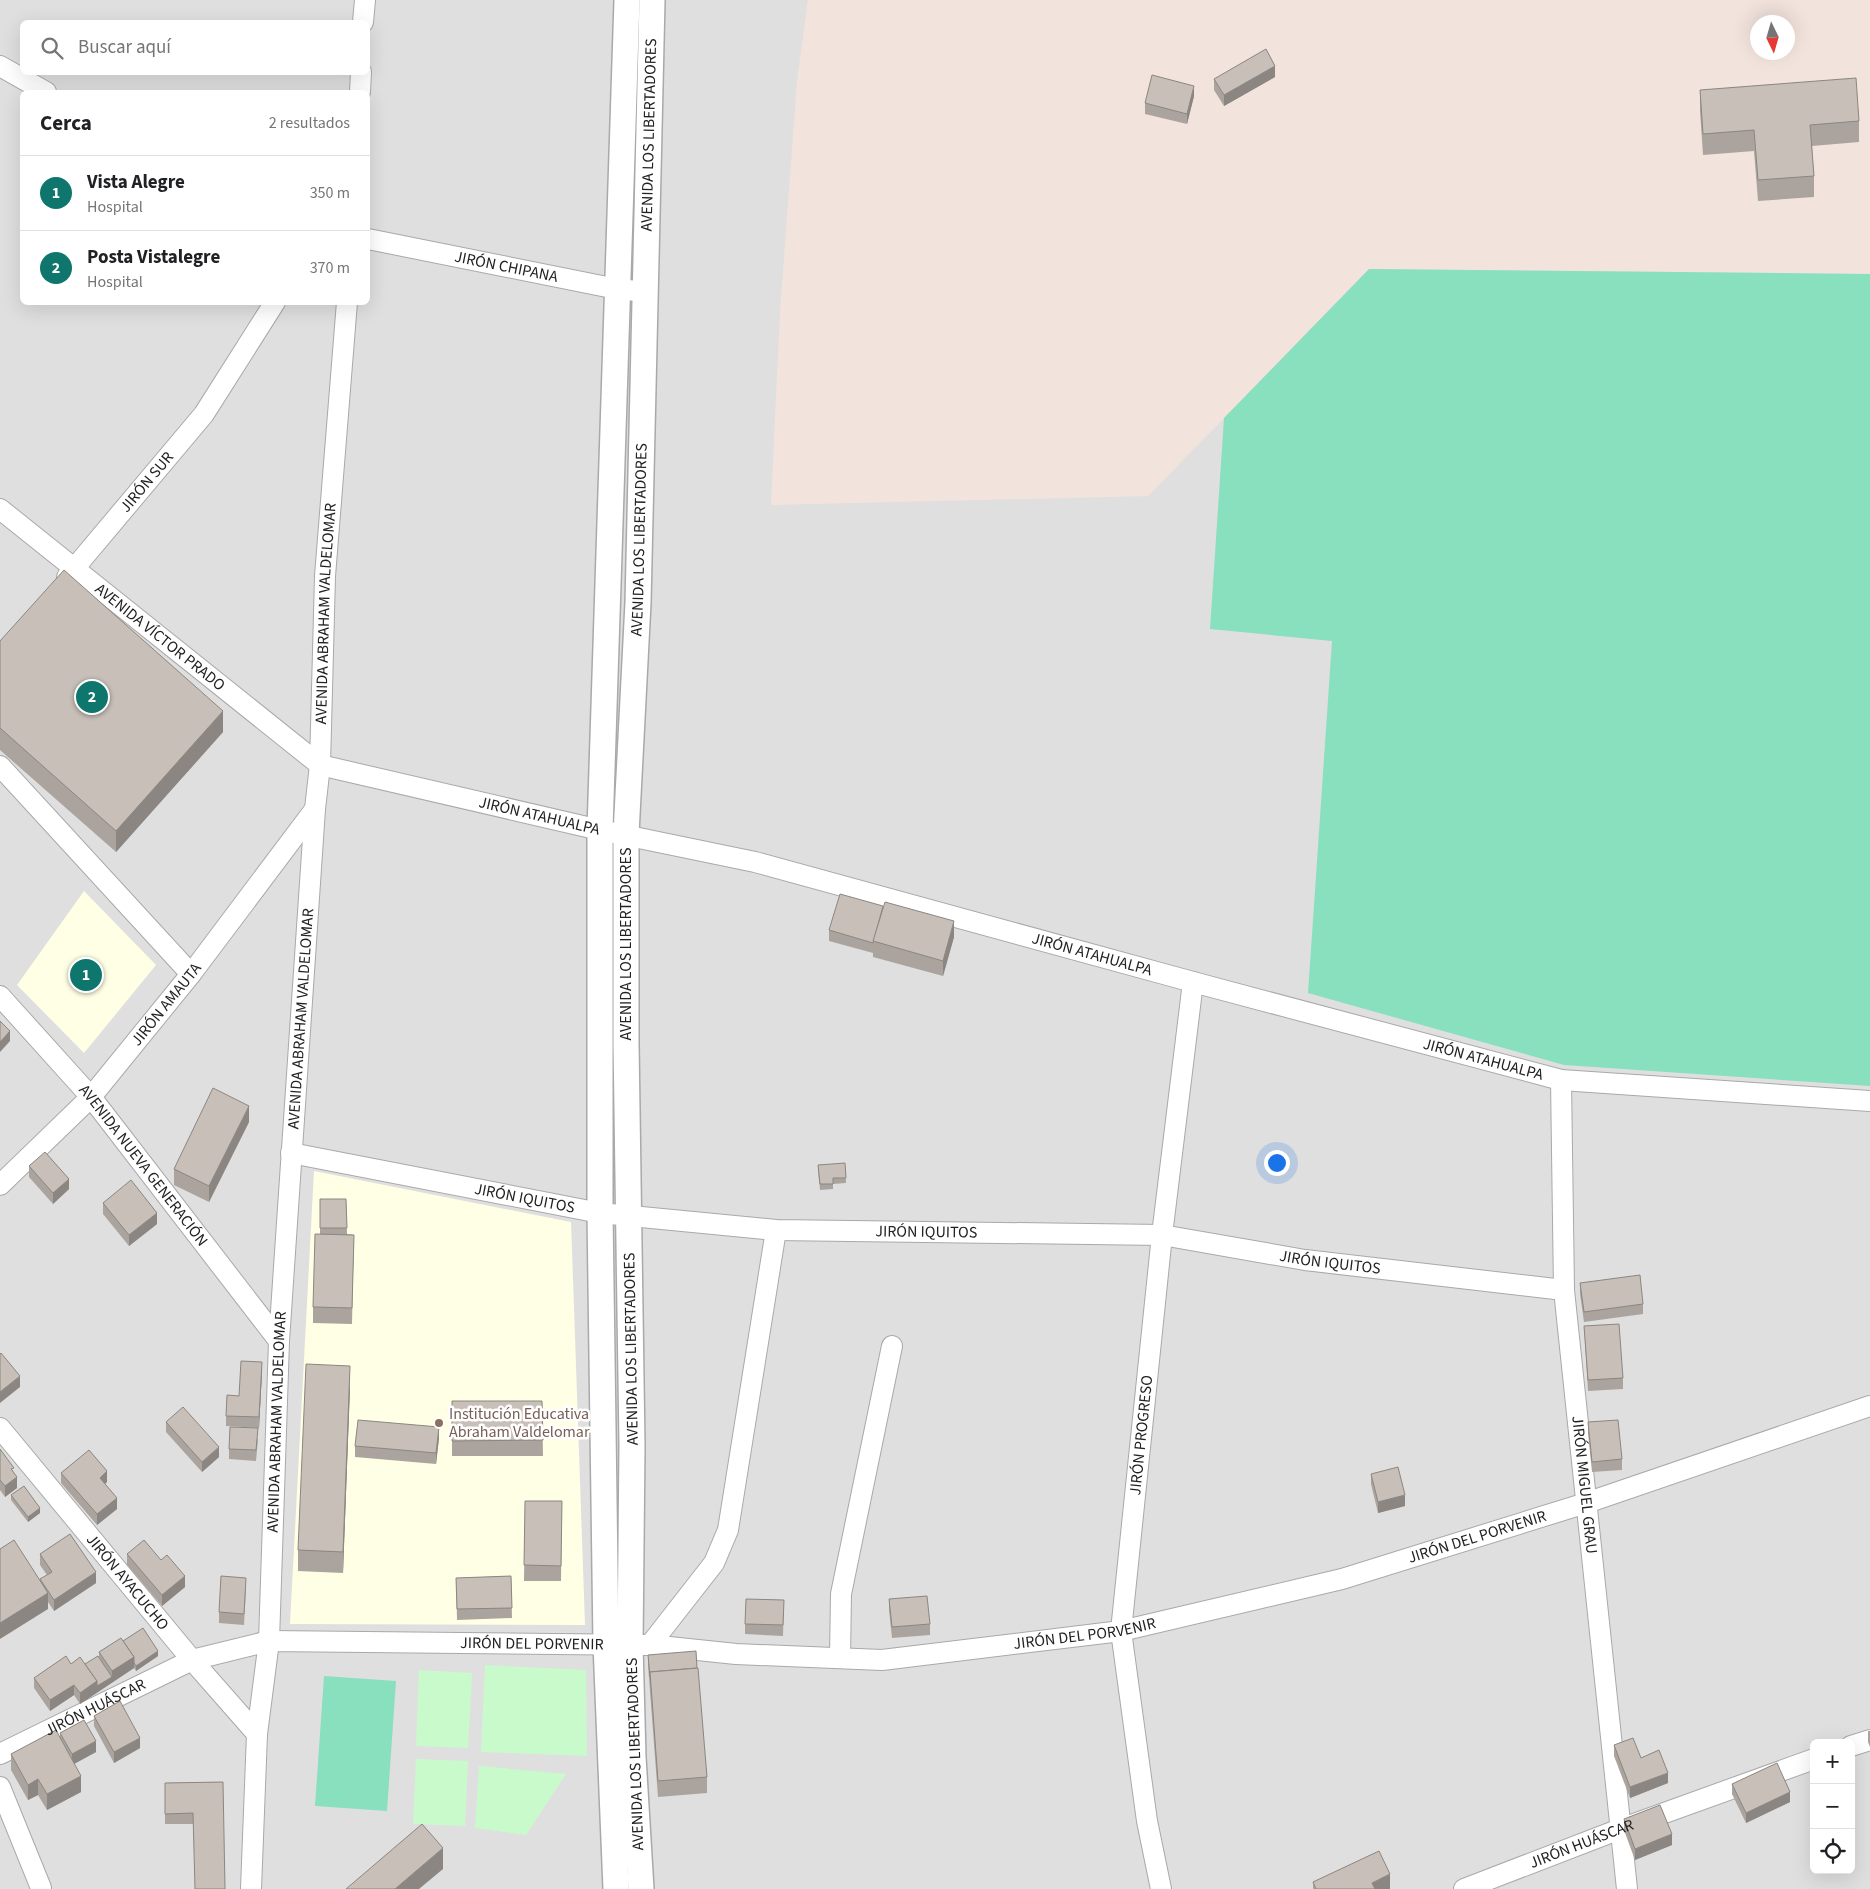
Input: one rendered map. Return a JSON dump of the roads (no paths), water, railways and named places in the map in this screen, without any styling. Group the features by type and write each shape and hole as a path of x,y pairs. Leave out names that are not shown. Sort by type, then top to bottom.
{"street":[{"path":"364,20 365,0"},
{"name":"AVENIDA LOS LIBERTADORES","path":"627,0 600,830 600,1214 629,1645 633,1757 641,1889"},
{"name":"AVENIDA LOS LIBERTADORES","path":"616,1889 629,1645 632,1446 626,1043 626,834 643,425 652,0"},
{"path":"0,66 42,90"},
{"path":"360,90 361,75"},
{"name":"JIRÓN CHIPANA","path":"370,239 617,288 646,292"},
{"name":"JIRÓN SUR","path":"55,590 76,568 204,414 273,305"},
{"name":"AVENIDA ABRAHAM VALDELOMAR","path":"251,1889 257,1734 269,1641 279,1341 315,809 320,765 325,576 347,305"},
{"path":"613,425 643,425"},
{"path":"610,500 640,501"},
{"name":"AVENIDA VÍCTOR PRADO","path":"0,508 320,765"},
{"name":"JIRÓN ATAHUALPA","path":"320,765 600,830 755,862 1561,1080 1870,1100"},
{"path":"0,766 191,974"},
{"name":"JIRÓN AMAUTA","path":"0,1185 91,1097 191,974 315,809"},
{"name":"JIRÓN PROGRESO","path":"1161,1889 1147,1821 1121,1631 1162,1235 1193,982"},
{"name":"AVENIDA NUEVA GENERACIÓN","path":"0,996 91,1097 279,1341"},
{"name":"JIRÓN MIGUEL GRAU","path":"1561,1080 1564,1290 1627,1889"},
{"name":"JIRÓN IQUITOS","path":"292,1153 600,1214 776,1230 1162,1235 1305,1260 1564,1290"},
{"path":"629,1645 714,1563 728,1530 776,1230"},
{"path":"840,1658 841,1594 892,1346"},
{"name":"JIRÓN DEL PORVENIR","path":"192,1660 269,1641 629,1645 736,1654 882,1660 1121,1631 1342,1579 1586,1503 1870,1406"},
{"name":"JIRÓN AYACUCHO","path":"0,1428 192,1660 257,1734"},
{"name":"JIRÓN HUÁSCAR","path":"0,1754 192,1660"},
{"path":"1855,1745 1870,1740"},
{"name":"JIRÓN HUÁSCAR","path":"1464,1889 1620,1829 1810,1760"},
{"path":"0,1787 41,1888"}],"place":[{"name":"Posta Vistalegre","path":"92,697"},
{"name":"Vista Alegre","path":"86,975"},
{"name":"Institución Educativa Abraham Valdelomar","path":"439,1423"}]}
